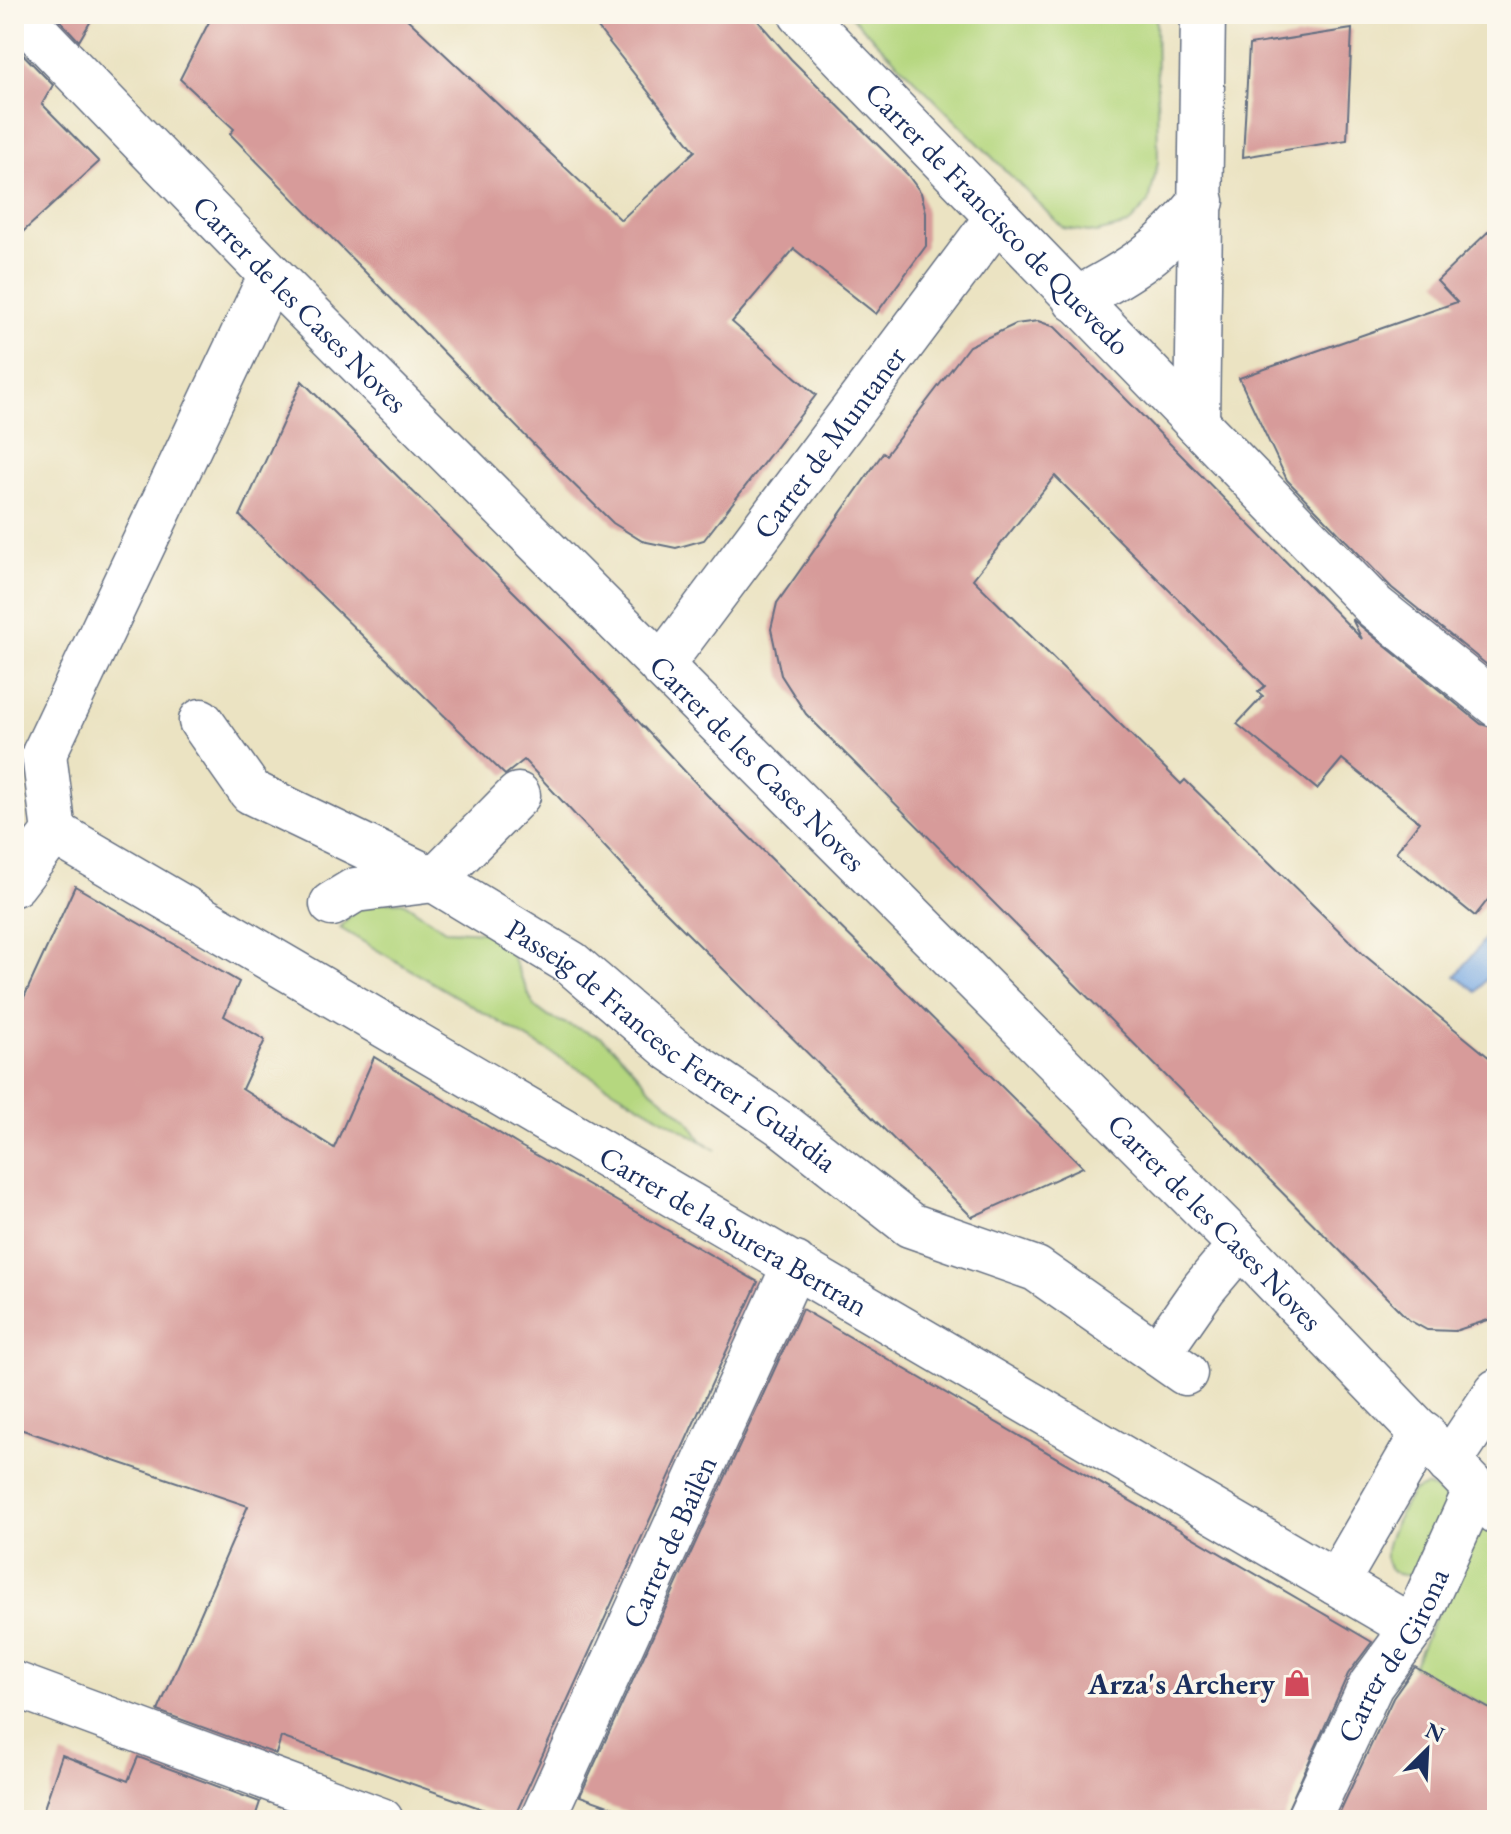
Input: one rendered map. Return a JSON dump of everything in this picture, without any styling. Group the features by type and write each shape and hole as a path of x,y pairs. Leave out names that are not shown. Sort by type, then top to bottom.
{"street":[{"name":"Carrer de les Cases Noves","path":"19,14 271,275 1240,1245 1461,1474"},
{"name":"Carrer de Francisco de Quevedo","path":"801,14 996,219 1375,607 1497,705"},
{"path":"1197,423 1203,14"},
{"path":"1075,300 1144,262 1172,237 1202,201"},
{"name":"Carrer de Muntaner","path":"661,666 996,219"},
{"path":"14,884 54,832 29,762 271,275"},
{"name":"Passeig de Francesc Ferrer i Guàrdia","path":"201,721 251,792 434,880 571,963 671,1049 784,1126 910,1225 1036,1269 1171,1363 1204,1288 1240,1245"},
{"path":"332,904 355,890 434,880 518,795"},
{"name":"Carrer de la Surera Bertran","path":"54,832 795,1264 1169,1488 1413,1628"},
{"name":"Carrer de Bailèn","path":"542,1820 795,1264"},
{"name":"Carrer de Girona","path":"1308,1820 1371,1685 1413,1628 1461,1474 1497,1391"},
{"path":"1336,1583 1461,1474"},
{"path":"14,1684 381,1820"}],"green space":[{"path":"849,14 1156,14 1158,162 1149,202 1128,225 1096,233 1063,228"},
{"path":"362,902 403,902 445,930 490,932 504,939 534,1006 549,1017 600,1037 651,1089 688,1120 701,1140 716,1150 340,928"},
{"path":"1427,1486 1443,1494 1450,1502 1416,1575 1399,1574 1389,1568 1387,1544 1412,1492"},
{"path":"1482,1514 1497,1530 1497,1713 1413,1666"}],"water":[{"path":"1497,923 1497,971 1494,969 1477,992 1456,976"}],"building":[{"path":"54,14 95,14 79,41"},
{"path":"213,14 402,14 621,220 695,151 587,14 752,14 791,59 907,174 921,193 926,212 926,246 876,314 794,249 732,322 816,395 704,540 676,548 642,541 613,523 552,463 230,134 234,129 180,79"},
{"path":"1352,29 1347,140 1243,157 1249,45"},
{"path":"14,45 53,85 42,104 99,162 14,240"},
{"path":"1497,223 1497,673 1392,588 1287,480 1239,378 1457,302 1437,281"},
{"path":"1038,321 1055,327 1362,639 1352,619 1481,724 1497,729 1497,888 1475,916 1396,852 1419,822 1342,759 1317,789 1237,724 1263,696 1258,692 1265,686 1055,476 973,579 1181,784 1185,780 1363,954 1497,1064 1497,1317 1455,1331 1427,1330 1409,1320 806,714 781,675 771,629 777,603 883,453 886,455 969,346 1016,324"},
{"path":"302,381 566,644 707,795 1083,1167 972,1217 660,906 524,760 505,775 240,516"},
{"path":"75,886 239,982 224,1016 265,1040 242,1089 334,1148 374,1057 522,1147 758,1282 513,1820 281,1737 276,1754 158,1711 248,1506 14,1427 14,1019"},
{"path":"802,1309 1372,1642 1348,1674 1283,1820 648,1820 580,1796"},
{"path":"1415,1667 1497,1713 1497,1820 1336,1820 1393,1698"},
{"path":"62,1755 128,1781 138,1757 260,1802 254,1820 40,1820"}],"place":[{"name":"Arza's Archery","path":"1297,1683"}]}
